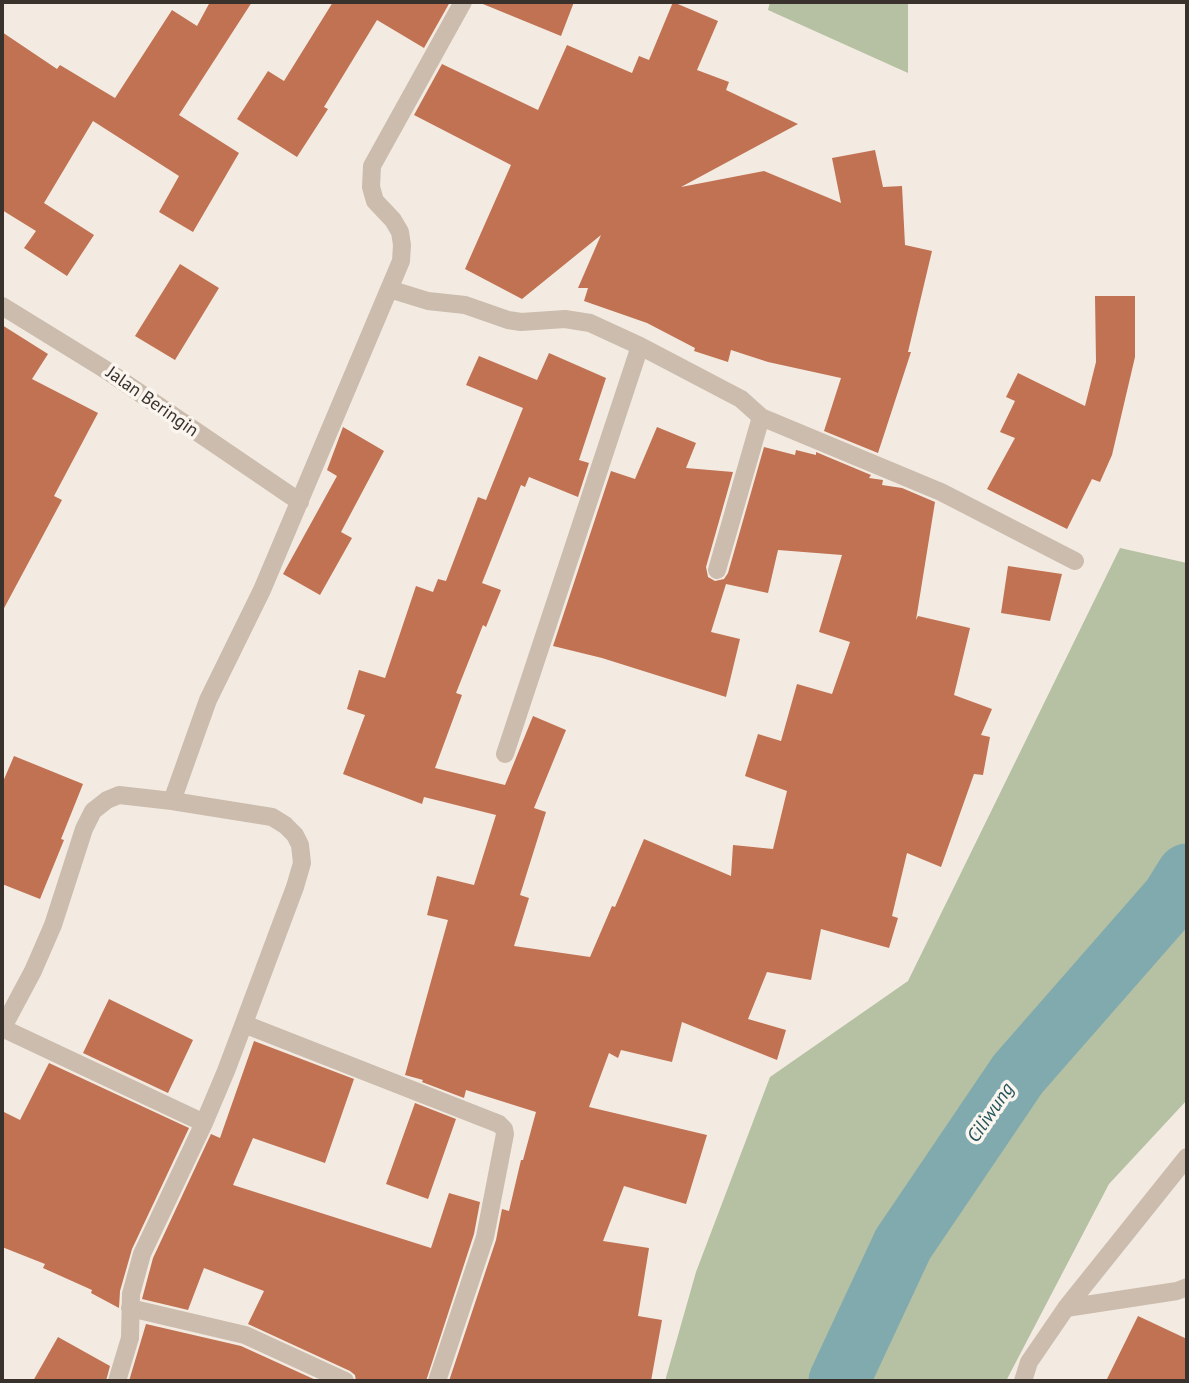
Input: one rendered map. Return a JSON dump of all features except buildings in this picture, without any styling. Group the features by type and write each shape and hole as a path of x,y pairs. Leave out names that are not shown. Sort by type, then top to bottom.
{"street":[{"path":"172,801 208,700 262,590 401,261 400,232 393,220 374,201 371,187 372,166 463,2"},
{"path":"389,289 428,301 465,305 508,320 521,322 565,319 590,323 741,399 761,417 941,492 1075,561"},
{"name":"Jalan Beringin","path":"2,306 106,370 300,502"},
{"path":"505,754 640,346"},
{"path":"717,570 761,417"},
{"path":"117,1381 130,1338 130,1308 135,1275 142,1254 204,1123 244,1024 302,863 300,845 295,835 272,817 172,801 119,796 107,800 93,811 74,856 53,925 33,971 2,1029 204,1123"},
{"path":"244,1024 499,1124 504,1129 485,1237 437,1381"},
{"path":"1023,1381 1029,1362 1066,1307 1187,1157"},
{"path":"1066,1307 1177,1291 1187,1287"},
{"path":"130,1308 245,1335 345,1381"}],"green space":[{"path":"770,2 908,2 908,73 768,10"},
{"path":"1120,548 1187,563 1187,1100 1109,1184 1006,1381 665,1381 696,1272 770,1077 908,981"}],"waterway":[{"name":"Ciliwung","path":"839,1381 903,1244 1018,1074 1172,898 1187,874"}]}
